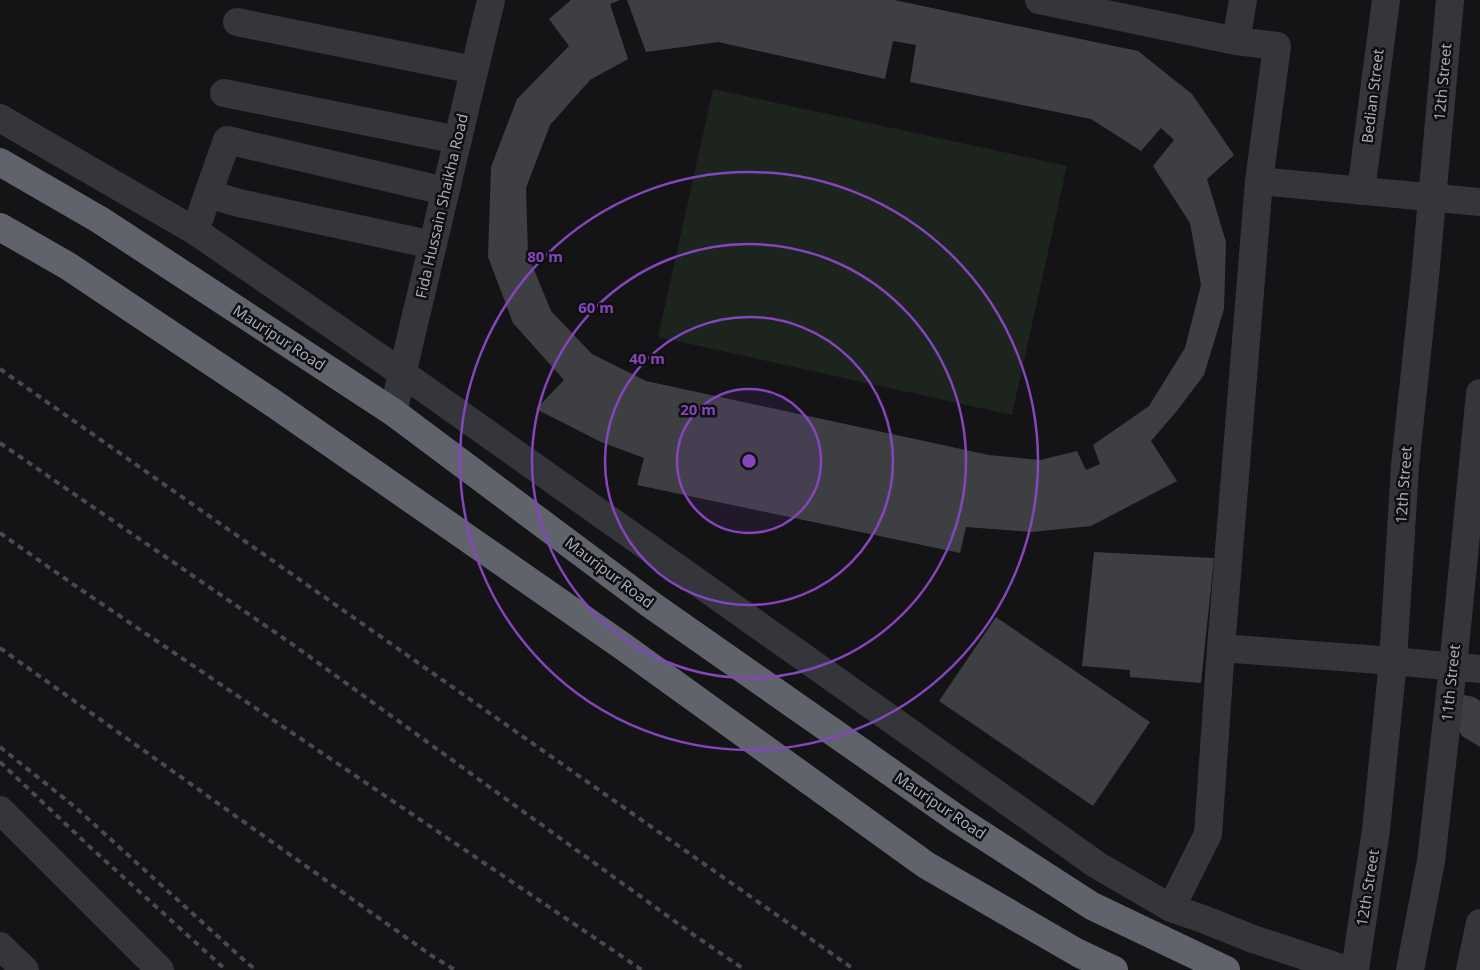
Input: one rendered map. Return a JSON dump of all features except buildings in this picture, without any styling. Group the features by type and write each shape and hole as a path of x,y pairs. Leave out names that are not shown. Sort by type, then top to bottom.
{"highway":[{"name":"Mauripur Road","path":"0,162 100,220 393,412 650,604 956,818 1092,906 1226,970"},
{"path":"0,227 68,266 273,403 621,645 926,866 1078,953 1114,970"}],"street":[{"name":"Fida Hussain Shaikha Road","path":"393,412 491,0"},
{"path":"1038,0 1236,41 1277,46 1259,181 1221,648 1208,834 1171,908"},
{"path":"1236,41 1243,0"},
{"name":"Bedian Street","path":"1361,191 1386,0"},
{"name":"12th Street","path":"1355,970 1376,830 1393,661 1405,466 1450,0"},
{"path":"237,22 474,70"},
{"path":"224,93 458,140"},
{"path":"0,118 195,231 402,373 1097,865 1171,908 1253,939 1347,970"},
{"path":"195,231 227,140 445,191"},
{"path":"1259,181 1480,202"},
{"path":"208,194 239,203 433,245"},
{"name":"11th Street","path":"1410,970 1431,861 1453,667 1480,393"},
{"path":"1221,648 1480,669"},
{"path":"0,810 160,970"},
{"path":"1470,970 1480,923"}],"shaded area":[{"path":"713,89 1067,166 1012,415 658,337"}],"railway":[{"path":"0,369 855,970"},
{"path":"0,443 292,644 691,933 745,970"},
{"path":"0,533 642,970"},
{"path":"0,648 432,956 455,970"},
{"path":"0,747 75,807 256,970"},
{"path":"0,762 90,847 226,970"}]}
